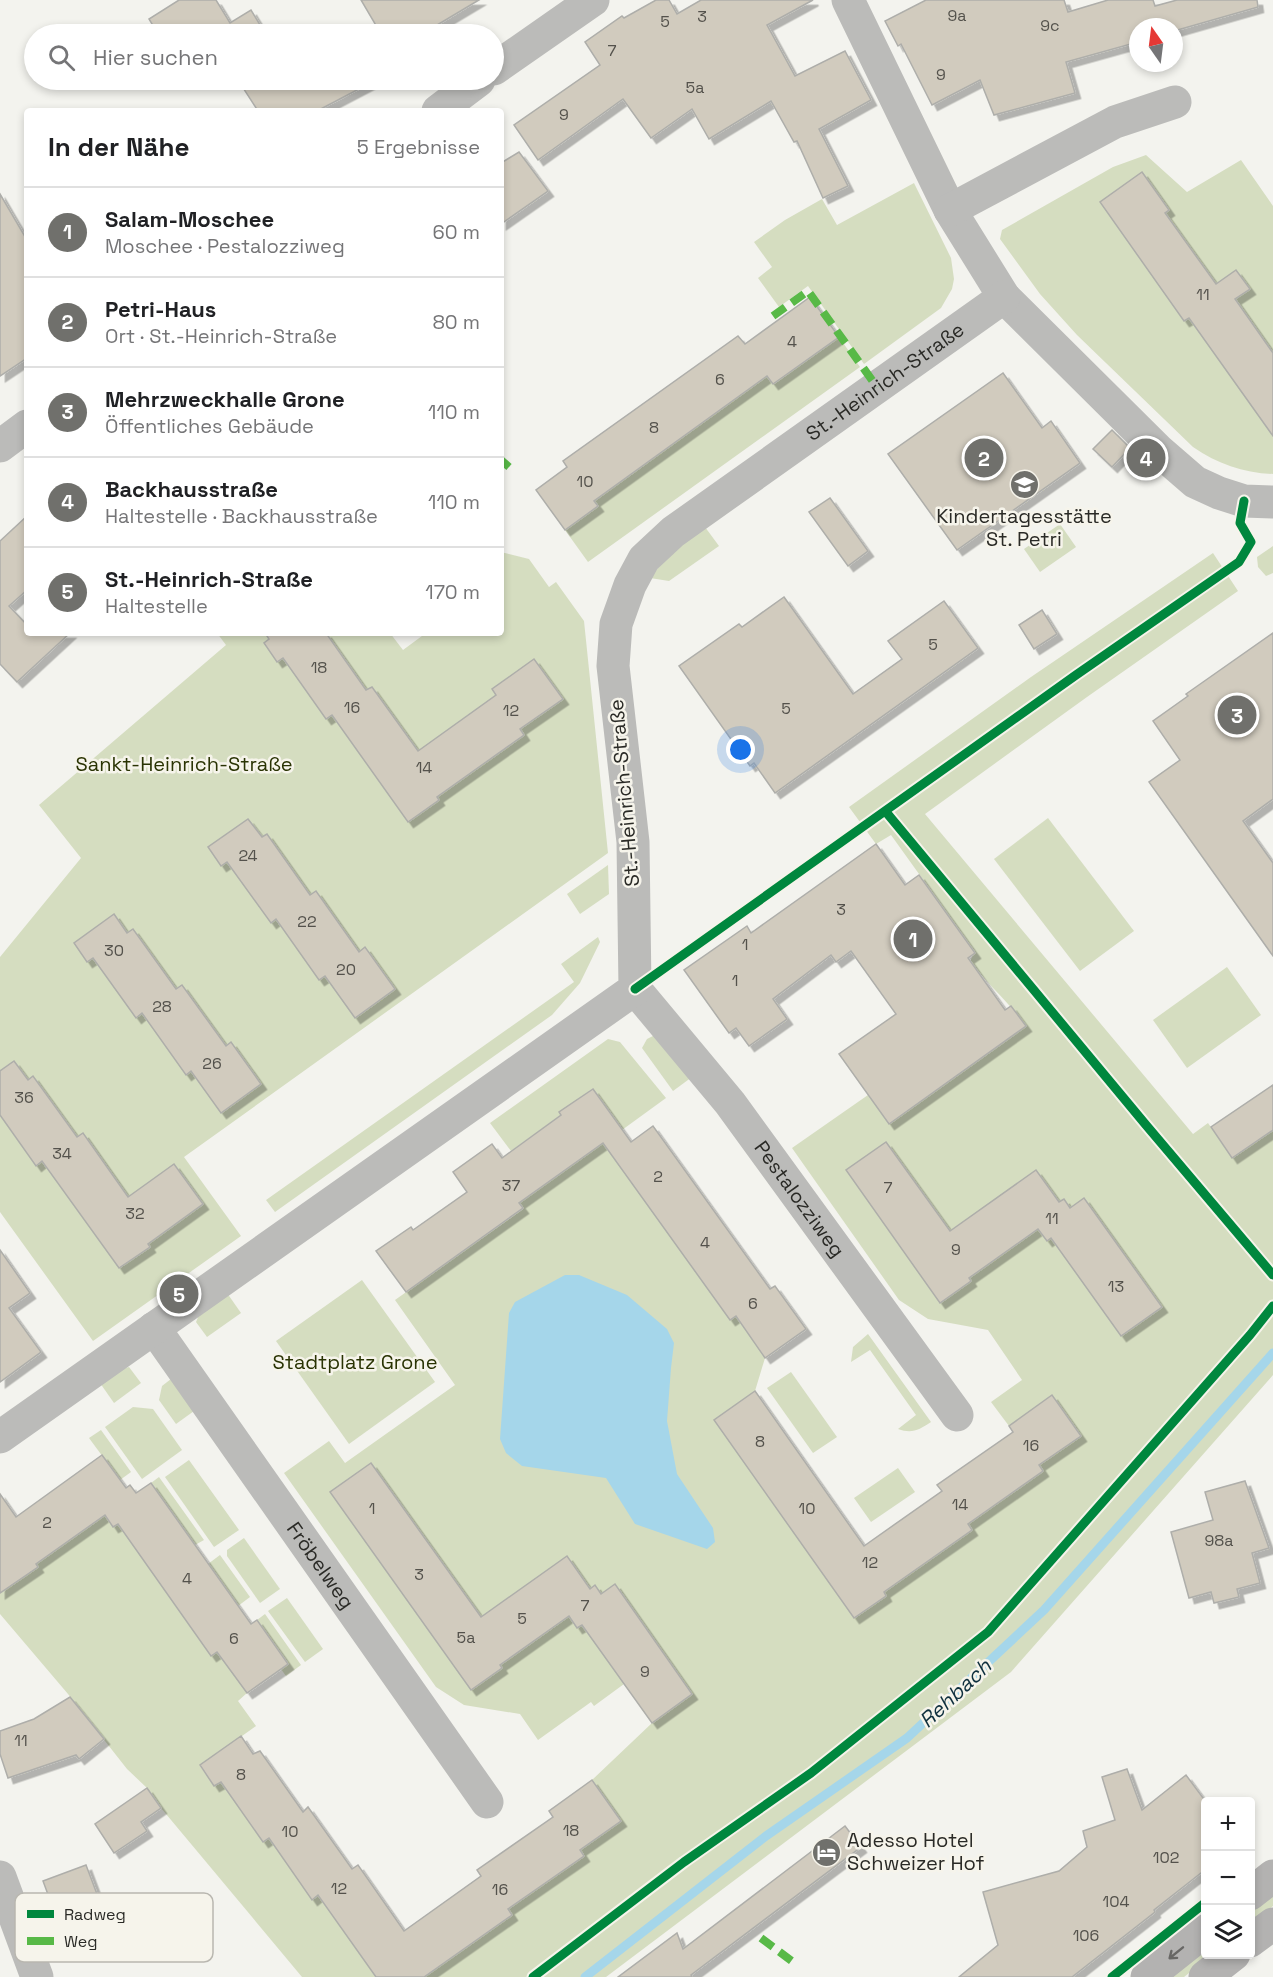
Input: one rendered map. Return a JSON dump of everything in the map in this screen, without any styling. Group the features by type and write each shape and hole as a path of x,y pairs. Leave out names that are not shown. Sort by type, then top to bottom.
{"main road":[{"path":"1255,1891 1273,1876"},
{"path":"1255,1938 1273,1924"},
{"path":"1147,1977 1201,1934"},
{"path":"1205,1977 1228,1959"}],"street":[{"path":"504,62 593,0"},
{"path":"848,0 950,210 1004,297 1175,466 1195,482 1244,501 1273,502"},
{"path":"442,108 466,90"},
{"path":"950,210 1114,122 1175,102"},
{"name":"St.-Heinrich-Straße","path":"635,989 633,842 613,666 616,624 630,585 644,559 674,532 1004,297"},
{"path":"0,446 24,428"},
{"path":"0,1437 635,989"},
{"name":"Pestalozziweg","path":"635,989 730,1103 957,1415"},
{"name":"Fröbelweg","path":"154,1328 487,1802"},
{"path":"0,1877 15,1918"},
{"path":"31,1962 37,1977"}],"green space":[{"path":"1146,155 1187,192 1241,160 1273,206 1273,474 1251,472 1231,466 1193,447 1077,335 1040,294 1000,239 1002,230 1113,167"},
{"path":"914,183 951,258 954,279 952,289 941,308 864,364 808,286 779,307 758,278 772,267 754,242 785,220 822,199 837,225"},
{"path":"839,337 860,367 588,562 565,530 597,506 594,501 767,376 774,384"},
{"path":"1060,524 1076,547 1040,572 1024,549"},
{"path":"705,527 719,546 669,581 650,578 671,552"},
{"path":"1273,546 1273,573 1266,576 1258,567 1257,557"},
{"name":"Sankt-Heinrich-Straße","path":"504,553 529,559 549,587 556,582 584,621 608,853 184,1157 241,1236 93,1341 0,1212 0,957 81,858 39,805 226,645 219,636 392,636 403,650 422,636 504,636"},
{"path":"1213,553 1238,591 925,814 1193,1134 1208,1123 1232,1158 1273,1130 1273,1375 1011,1672 606,1977 423,1977 442,1957 446,1962 512,1915 508,1909 583,1856 580,1850 621,1821 592,1780 652,1723 624,1684 594,1706 591,1702 538,1740 520,1714 464,1705 436,1687 284,1473 329,1441 345,1463 455,1385 395,1300 523,1209 519,1203 603,1143 730,1320 736,1316 765,1358 755,1391 715,1420 854,1618 886,1596 880,1587 972,1530 968,1524 1043,1471 1039,1465 1080,1436 1052,1395 1009,1426 991,1402 1022,1380 988,1330 928,1319 899,1300 792,1148 868,1095 889,1123 1026,1026 970,961 975,952 891,835 876,844 849,807 1031,677"},
{"path":"1048,818 1134,931 1080,971 994,859"},
{"path":"608,865 609,894 580,914 567,894"},
{"path":"598,937 600,942 580,983 552,1015 275,1212 266,1200 574,982 561,964"},
{"path":"1227,967 1261,1015 1187,1068 1153,1020"},
{"path":"655,1035 692,1077 673,1091 642,1048 647,1039"},
{"path":"608,1039 620,1042 666,1098 622,1130 592,1089 560,1112 561,1115 511,1151 490,1123"},
{"name":"Stadtplatz Grone","path":"362,1280 435,1382 349,1444 276,1341"},
{"path":"227,1293 241,1313 207,1337 196,1322 199,1315"},
{"path":"868,1334 931,1422 915,1430 898,1429 916,1415 870,1350 851,1362 853,1347"},
{"path":"129,1367 141,1383 114,1403 100,1383 116,1371"},
{"path":"791,1372 837,1437 813,1453 767,1388"},
{"path":"171,1379 194,1411 176,1424 159,1400 162,1386"},
{"path":"133,1407 153,1409 182,1450 142,1479 105,1427"},
{"path":"101,1430 131,1472 120,1480 89,1438"},
{"path":"189,1460 239,1530 214,1547 165,1477"},
{"path":"898,1468 915,1492 871,1522 854,1498"},
{"path":"159,1477 204,1540 195,1545 151,1483"},
{"path":"105,1515 113,1527 118,1524 211,1655 217,1651 247,1693 238,1701 256,1726 200,1766 214,1786 221,1782 263,1842 269,1838 312,1900 318,1895 376,1977 302,1977 0,1614 0,1593 37,1567 32,1558 58,1548"},
{"path":"244,1538 280,1589 260,1603 227,1556 227,1550"},
{"path":"220,1555 250,1597 238,1606 208,1564"},
{"path":"287,1598 323,1649 305,1662 268,1611"},
{"path":"265,1614 301,1665 286,1676 281,1669 288,1663 257,1620"},
{"path":"1273,1894 1273,1906 1255,1921 1255,1909"},
{"path":"1201,1951 1201,1959 1207,1959 1184,1977 1170,1977"}],"water":[{"path":"565,1275 579,1275 627,1295 667,1329 674,1343 667,1421 677,1474 713,1528 715,1542 707,1549 635,1524 606,1478 522,1466 506,1453 500,1439 509,1313 515,1302"}],"building":[{"path":"179,0 216,0 230,23 251,10 260,24 152,24 149,19"},
{"path":"361,0 479,0 439,24 375,24"},
{"path":"656,0 669,0 677,14 701,0 813,0 767,25 795,76 845,51 871,100 819,129 848,186 823,198 797,141 794,142 771,101 709,139 692,109 651,138 623,99 538,160 514,125 600,65 585,42 622,16 624,18"},
{"path":"926,0 1064,0 1068,12 1108,0 1153,0 1155,6 1177,0 1257,0 1258,7 1183,28 1183,18 1129,18 1129,44 1066,62 1075,93 994,115 980,80 932,105 901,44 898,46 885,21"},
{"path":"244,90 357,90 323,108 256,108"},
{"path":"519,152 548,191 504,222 504,161"},
{"path":"1142,172 1169,210 1165,213 1216,284 1236,270 1250,289 1235,299 1273,353 1273,436 1189,318 1184,321 1100,202"},
{"path":"0,194 24,235 24,360 0,376"},
{"path":"810,297 839,337 773,384 767,376 594,501 598,506 565,530 536,490 567,467 563,461 738,336 745,344"},
{"path":"1003,373 1042,428 1051,421 1080,463 957,550 888,454"},
{"path":"1112,430 1130,448 1112,467 1093,449"},
{"path":"830,498 868,551 848,566 809,512"},
{"path":"24,519 24,593 9,606 24,622 24,636 67,636 17,682 0,664 0,541"},
{"path":"784,597 853,694 902,659 888,641 944,601 978,648 775,793 754,763 750,766 679,666 739,624 742,627"},
{"path":"1042,610 1057,634 1034,649 1019,625"},
{"path":"1273,633 1273,799 1243,821 1273,863 1273,956 1149,782 1180,760 1153,721 1188,696 1186,694"},
{"path":"267,636 328,636 366,690 372,687 418,751 496,695 492,689 534,659 563,699 520,729 524,735 437,797 439,800 408,822 332,715 326,719 283,658 277,662 264,643 269,639"},
{"path":"248,819 262,837 267,834 310,895 316,891 359,952 365,947 395,989 355,1018 325,976 319,980 276,919 271,923 227,862 221,866 208,847"},
{"path":"876,844 905,885 919,875 975,953 968,958 1005,1010 1011,1006 1026,1026 889,1124 839,1054 896,1014 851,951 836,962 831,955 773,999 787,1019 749,1046 736,1028 729,1033 684,970 747,926 751,933"},
{"path":"114,914 127,933 133,929 176,989 182,985 226,1046 231,1042 261,1084 221,1113 191,1071 186,1075 142,1013 136,1018 93,958 87,962 74,943"},
{"path":"14,1061 28,1080 33,1076 77,1137 83,1133 128,1197 174,1164 203,1204 148,1244 150,1247 119,1268 42,1161 36,1166 0,1115 0,1071"},
{"path":"1273,1085 1273,1130 1232,1158 1211,1127"},
{"path":"593,1089 631,1142 653,1126 770,1289 775,1286 806,1329 765,1358 736,1316 730,1320 603,1143 519,1203 523,1208 406,1292 376,1251 411,1227 413,1230 467,1192 453,1172 492,1144 502,1158 561,1115 559,1112"},
{"path":"886,1142 950,1231 1036,1170 1059,1202 1064,1199 1070,1208 1084,1198 1162,1307 1121,1336 1051,1238 1047,1241 1038,1229 969,1278 971,1281 940,1303 846,1170"},
{"path":"0,1250 30,1293 9,1308 41,1352 0,1382"},
{"path":"755,1391 864,1546 942,1491 937,1485 1013,1432 1009,1426 1052,1395 1081,1436 1039,1465 1043,1471 968,1524 972,1530 884,1592 886,1596 854,1618 714,1420"},
{"path":"102,1455 126,1488 130,1485 136,1493 151,1483 251,1624 257,1620 288,1664 247,1693 217,1652 211,1656 118,1524 113,1527 105,1515 36,1564 38,1567 0,1593 0,1494 16,1517"},
{"path":"371,1463 481,1617 567,1556 590,1589 595,1585 601,1594 615,1584 692,1694 652,1723 582,1625 577,1628 569,1616 500,1665 502,1668 471,1690 330,1492"},
{"path":"1245,1481 1269,1548 1252,1553 1260,1583 1237,1589 1239,1597 1214,1603 1211,1592 1189,1598 1171,1532 1213,1520 1205,1492"},
{"path":"70,1697 104,1739 79,1759 76,1755 8,1778 0,1754 0,1731 34,1719"},
{"path":"241,1736 253,1754 260,1751 303,1812 308,1807 352,1869 358,1865 404,1931 481,1876 477,1870 553,1817 549,1811 592,1780 621,1821 580,1850 584,1856 508,1909 512,1915 424,1977 376,1977 318,1895 312,1900 269,1838 263,1842 221,1782 214,1786 200,1765"},
{"path":"1127,1769 1142,1810 1186,1775 1202,1797 1201,1873 1072,1977 959,1977 998,1945 983,1892 1059,1871 1087,1847 1083,1831 1115,1820 1102,1777"},
{"path":"147,1788 161,1808 141,1822 147,1831 114,1853 95,1824"},
{"path":"845,1826 861,1847 691,1975 692,1977 618,1977 677,1933 683,1949"},
{"path":"86,1865 97,1893 47,1893 43,1881"}],"waterway":[{"name":"Rehbach","path":"585,1977 766,1836 907,1738 1044,1610 1273,1353"}],"marked path":[{"path":"773,316 808,291 877,387"},
{"path":"504,463 509,467"},
{"path":"761,1938 797,1965"}],"cycle path":[{"path":"635,989 1076,675 1239,562 1251,542 1240,523 1244,501"},
{"path":"886,812 1273,1275"},
{"path":"533,1977 684,1862 811,1773 988,1632 1273,1306"},
{"path":"1112,1977 1202,1905"}],"place":[{"name":"Petri-Haus","path":"984,458"},
{"name":"Backhausstraße","path":"1146,458"},
{"name":"Kindertagesstätte St. Petri","path":"1024,485"},
{"name":"Mehrzweckhalle Grone","path":"1237,715"},
{"name":"Salam-Moschee","path":"913,939"},
{"name":"St.-Heinrich-Straße","path":"179,1294"},
{"name":"Adesso Hotel Schweizer Hof","path":"826,1852"}]}
